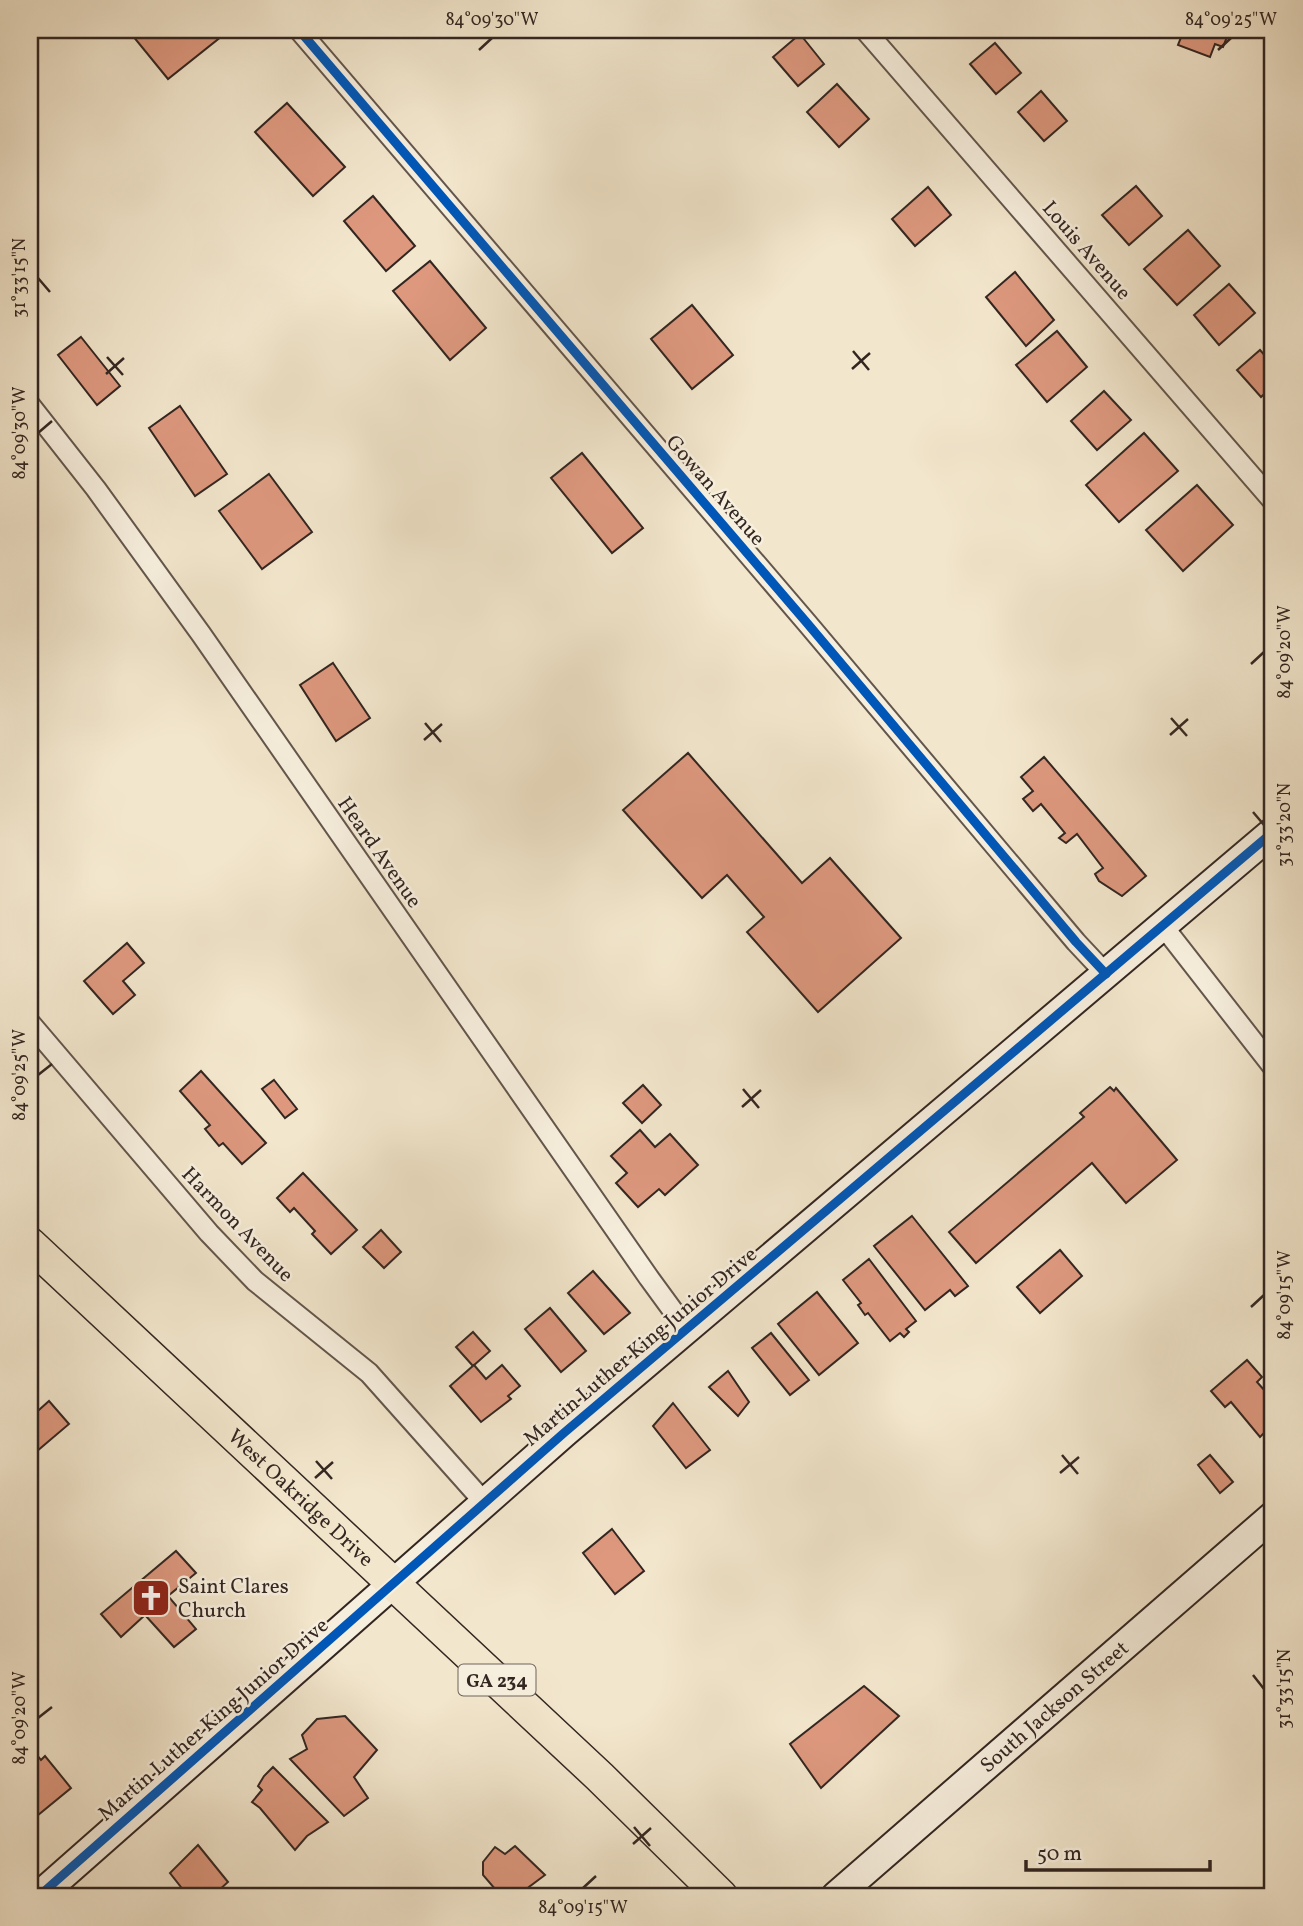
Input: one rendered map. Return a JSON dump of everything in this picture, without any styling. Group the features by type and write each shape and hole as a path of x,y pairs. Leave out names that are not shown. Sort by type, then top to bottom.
{"main road":[{"name":"West Oakridge Drive","path":"30,1244 600,1777 721,1896"}],"street":[{"name":"Gowan Avenue","path":"299,30 1106,974"},
{"name":"Louis Avenue","path":"865,30 1273,501"},
{"name":"Heard Avenue","path":"30,405 96,489 201,634 687,1330"},
{"name":"Martin Luther King Junior Drive","path":"38,1896 484,1502 1273,832"},
{"path":"1163,926 1273,1067"},
{"name":"Harmon Avenue","path":"30,1023 209,1233 246,1271 369,1373 484,1502"},
{"name":"South Jackson Street","path":"836,1896 1273,1516"},
{"path":"30,1888 38,1896"}],"building":[{"path":"128,30 217,30 222,36 168,79"},
{"path":"1184,30 1217,30 1228,34 1223,47 1215,44 1210,57 1178,45"},
{"path":"800,34 824,64 798,86 773,57"},
{"path":"995,43 1021,73 996,94 970,64"},
{"path":"837,84 869,119 839,147 807,112"},
{"path":"1041,91 1067,121 1044,141 1018,112"},
{"path":"287,103 345,167 313,196 255,132"},
{"path":"1136,186 1162,216 1129,245 1102,215"},
{"path":"928,187 951,215 915,246 892,219"},
{"path":"373,196 415,246 386,271 344,221"},
{"path":"1188,230 1220,266 1177,305 1144,269"},
{"path":"430,261 486,328 450,360 393,291"},
{"path":"1015,272 1054,320 1026,346 986,297"},
{"path":"1229,284 1255,313 1219,345 1194,315"},
{"path":"692,305 733,355 692,389 651,339"},
{"path":"1057,331 1087,367 1047,402 1016,365"},
{"path":"81,337 120,386 97,405 58,355"},
{"path":"1260,350 1273,365 1273,386 1261,397 1237,370"},
{"path":"1104,391 1131,420 1097,450 1071,421"},
{"path":"180,406 227,474 195,496 149,428"},
{"path":"1144,433 1178,471 1119,522 1086,485"},
{"path":"582,453 643,528 612,553 551,478"},
{"path":"269,474 312,532 262,569 219,511"},
{"path":"1197,485 1233,525 1183,571 1146,530"},
{"path":"333,663 370,718 336,741 300,685"},
{"path":"688,753 802,883 830,858 901,938 818,1012 747,932 764,917 727,875 702,898 623,810"},
{"path":"1044,757 1146,876 1122,896 1099,881 1095,874 1103,868 1077,834 1066,843 1059,838 1065,833 1041,804 1033,811 1023,799 1033,791 1021,777"},
{"path":"127,943 144,963 123,981 135,995 113,1014 84,981"},
{"path":"201,1071 266,1143 242,1164 223,1143 219,1146 205,1129 210,1125 180,1091"},
{"path":"274,1080 297,1109 285,1118 262,1089"},
{"path":"643,1085 661,1105 642,1123 623,1103"},
{"path":"1110,1087 1114,1091 1116,1088 1177,1160 1126,1203 1092,1163 976,1263 949,1232 1084,1117 1080,1113"},
{"path":"640,1130 655,1147 670,1134 698,1165 665,1195 659,1189 638,1207 616,1183 627,1173 611,1156"},
{"path":"303,1173 357,1230 331,1254 312,1234 315,1231 294,1208 290,1212 277,1198"},
{"path":"912,1216 968,1286 955,1296 950,1290 925,1310 874,1246"},
{"path":"381,1230 401,1252 384,1268 363,1247"},
{"path":"1060,1250 1082,1276 1040,1313 1017,1287"},
{"path":"869,1259 916,1321 906,1329 909,1332 904,1337 900,1333 890,1341 868,1313 865,1315 858,1305 861,1303 843,1280"},
{"path":"593,1271 630,1313 604,1334 568,1293"},
{"path":"817,1292 858,1343 819,1375 778,1324"},
{"path":"550,1308 586,1351 561,1372 525,1329"},
{"path":"473,1332 490,1351 473,1366 456,1347"},
{"path":"771,1333 809,1380 790,1395 752,1348"},
{"path":"1247,1360 1262,1377 1257,1382 1273,1400 1272,1438 1266,1431 1260,1437 1231,1402 1225,1407 1211,1391"},
{"path":"474,1365 486,1379 502,1365 520,1386 508,1396 511,1399 481,1422 450,1386"},
{"path":"728,1371 749,1402 738,1416 709,1387"},
{"path":"49,1401 69,1424 30,1457 30,1418"},
{"path":"673,1403 710,1450 686,1468 653,1426"},
{"path":"1210,1455 1233,1482 1220,1493 1198,1465"},
{"path":"612,1529 644,1571 615,1594 583,1553"},
{"path":"176,1551 196,1573 168,1596 196,1629 174,1647 145,1615 121,1637 101,1614"},
{"path":"864,1686 899,1716 821,1788 790,1744"},
{"path":"345,1716 377,1750 354,1777 368,1798 344,1816 290,1759 307,1749 302,1735 317,1719"},
{"path":"30,1746 41,1760 45,1756 71,1788 32,1820 30,1817"},
{"path":"273,1767 328,1822 307,1836 295,1850 252,1802 262,1790 258,1786 264,1776"},
{"path":"198,1845 228,1882 218,1891 223,1896 188,1896 170,1873"},
{"path":"515,1846 545,1875 529,1887 537,1896 501,1896 483,1875 483,1862 495,1847 505,1854"}],"cycle path":[{"path":"299,30 1106,974"},
{"path":"39,1896 565,1432 1273,832"}],"place":[{"name":"Saint Clares Church","path":"151,1598"}]}
